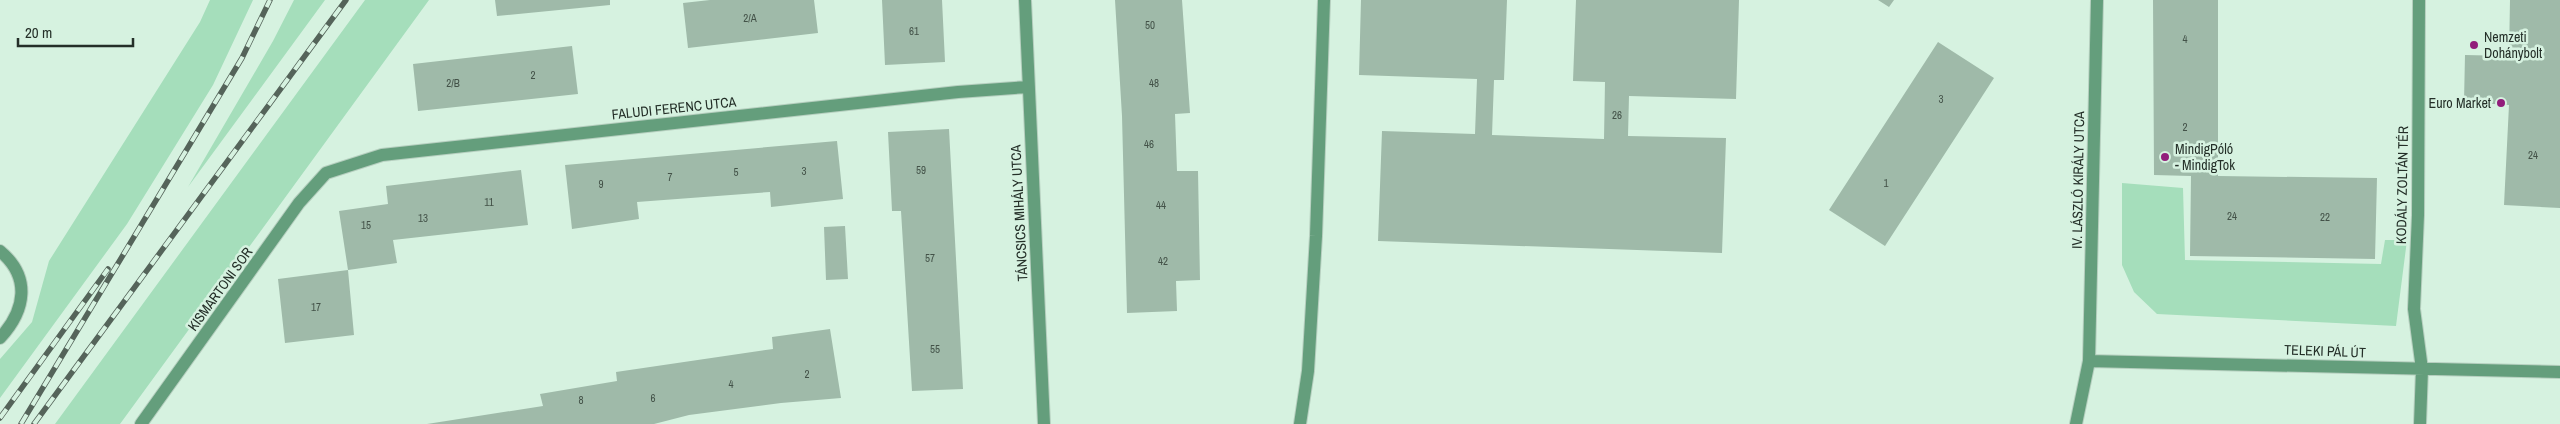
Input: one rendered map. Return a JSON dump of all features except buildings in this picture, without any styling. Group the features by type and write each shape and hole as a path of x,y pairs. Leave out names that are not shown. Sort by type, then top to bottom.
{"street":[{"name":"TÁNCSICS MIHÁLY UTCA","path":"1024,0 1044,424"},
{"path":"1300,424 1308,371 1316,236 1324,0"},
{"name":"IV. LÁSZLÓ KIRÁLY UTCA","path":"2076,424 2089,361 2097,0"},
{"name":"KODÁLY ZOLTÁN TÉR","path":"2420,0 2418,215 2414,308 2422,369 2420,424"},
{"name":"FALUDI FERENC UTCA","path":"326,173 382,155 958,92 1028,87"},
{"name":"KISMARTONI SOR","path":"141,424 299,204 326,173"},
{"path":"0,251 19,273 22,286 20,302 14,318 0,338"},
{"name":"TELEKI PÁL ÚT","path":"2089,361 2560,372"}],"green space":[{"path":"210,0 253,0 213,85 127,224 0,398 0,359 32,322 49,261 200,22"},
{"path":"294,0 325,0 188,187 273,41"},
{"path":"365,0 429,0 120,424 55,424"},
{"path":"2122,183 2183,188 2185,260 2381,264 2385,240 2407,240 2396,326 2157,314 2134,292 2122,265"}],"railway":[{"path":"21,424 242,58 270,0"},
{"path":"34,424 346,0"},
{"path":"0,418 108,269"}],"place":[{"name":"Nemzeti Dohánybolt","path":"2474,45"},
{"name":"Euro Market","path":"2501,103"},
{"name":"MindigPóló - MindigTok","path":"2165,157"}]}
